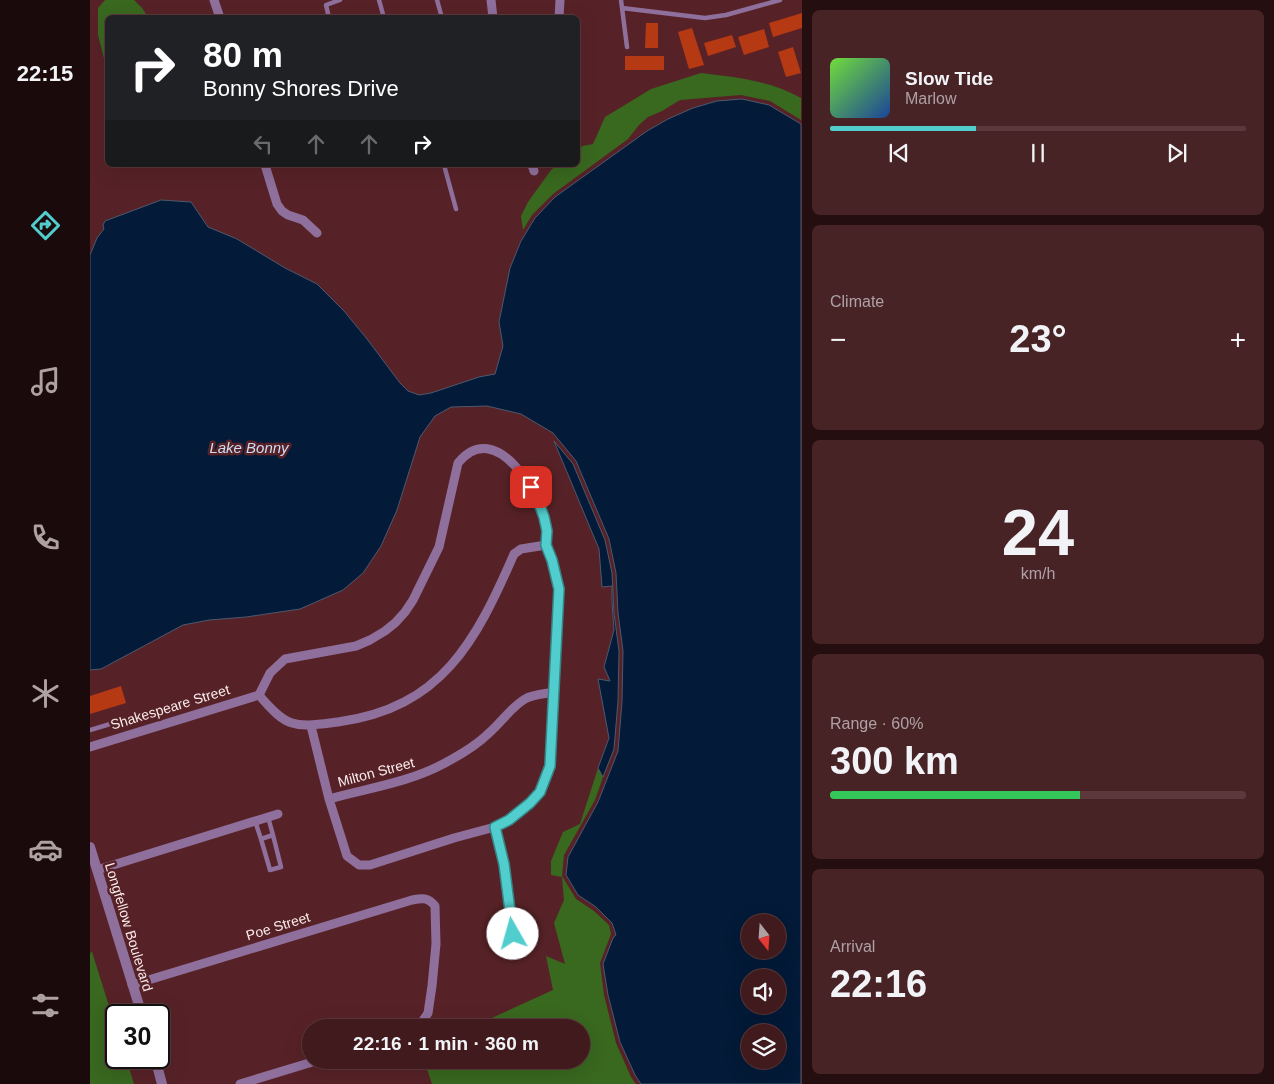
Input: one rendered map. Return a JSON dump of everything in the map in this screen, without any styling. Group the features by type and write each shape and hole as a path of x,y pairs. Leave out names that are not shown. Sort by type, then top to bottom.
{"street":[{"path":"214,0 219,15"},
{"path":"491,0 493,15"},
{"path":"559,15 560,0"},
{"path":"266,167 277,204 282,211 303,220 317,233"},
{"path":"311,726 328,799 347,856 358,865 370,865 495,827 509,820 540,792 550,766 559,589 552,560 546,545 547,531 537,498 519,470 499,453 485,448 475,449 465,454 458,463 439,546 412,600 405,612 395,623 370,640 356,646 285,659 270,673 259,695 276,714 286,721 296,725 311,726 376,715 417,695 442,676 468,646 514,554 521,549 546,545"},
{"name":"Milton Street","path":"328,799 394,784 421,775 446,763 487,735 502,721 508,712 527,698 554,692"},
{"name":"Shakespeare Street","path":"90,747 259,695"},
{"path":"97,870 278,814"},
{"path":"495,827 504,864 515,951"},
{"name":"Longfellow Boulevard","path":"90,847 138,1004"},
{"name":"Poe Street","path":"132,985 412,900 424,898 435,906 436,912 436,944 432,986 428,1013 425,1019"},
{"path":"240,1084 302,1065"},
{"path":"157,1069 162,1084"}],"lane":[{"path":"328,15 326,4 340,0"},
{"path":"378,0 383,15"},
{"path":"437,0 441,15"},
{"path":"621,0 627,47"},
{"path":"622,8 705,18 726,15 780,0"},
{"path":"445,167 456,209"},
{"path":"90,730 130,718"},
{"path":"255,821 270,870 281,867 268,817"},
{"path":"261,839 272,835"}],"green space":[{"path":"105,0 134,0 147,15 105,15 105,62 98,35 98,8"},
{"path":"701,73 753,81 778,87 801,98 801,120 770,101 741,95 680,100 648,117 628,139 553,194 532,215 523,230 521,216 528,202 551,170 555,167 580,167 580,148 593,144 605,117 651,89"},
{"path":"598,768 603,777 595,800 564,855 562,876 576,899 594,911 609,925 611,934 600,963 604,995 616,1043 636,1084 432,1084 427,1069 590,1069 590,1019 490,1019 553,990 546,956 565,964 554,923 564,900 562,877 551,875 551,861 563,832 580,824"},
{"path":"92,952 108,1004 105,1004 105,1069 129,1069 134,1084 90,1084 90,953"}],"water":[{"name":"Lake Bonny","path":"742,99 769,105 801,124 801,1084 641,1084 620,1042 608,995 603,964 613,938 616,935 612,923 596,907 578,895 566,875 568,857 598,802 618,751 622,702 623,651 618,613 616,573 609,539 576,461 553,433 521,414 487,406 451,407 435,416 420,437 397,510 381,546 363,573 343,590 300,609 183,625 101,669 90,670 90,255 97,238 104,229 105,221 161,200 191,202 208,227 237,239 285,268 317,284 344,311 408,391 419,395 431,393 479,377 495,374 503,346 499,322 510,268 521,241 535,218 555,197 647,131 693,108 717,101"},
{"path":"554,441 573,464 605,540 612,573 614,613 619,651 618,701 614,749 603,777 598,768 609,738 598,679 610,681 604,667 614,630 612,586 602,587 599,549"}],"building":[{"path":"802,13 802,28 773,37 769,23"},
{"path":"646,23 658,23 658,48 645,48"},
{"path":"692,28 704,65 689,69 678,32"},
{"path":"764,29 769,47 744,55 738,37"},
{"path":"732,35 736,47 708,56 704,43"},
{"path":"793,47 801,73 786,77 778,52"},
{"path":"625,56 664,56 664,70 625,70"},
{"path":"121,686 126,703 90,714 90,696"}],"route":[{"path":"513,934 504,864 495,827 509,820 540,792 550,766 554,718 559,589 556,573 546,545 547,531 544,517 531,487"}]}
